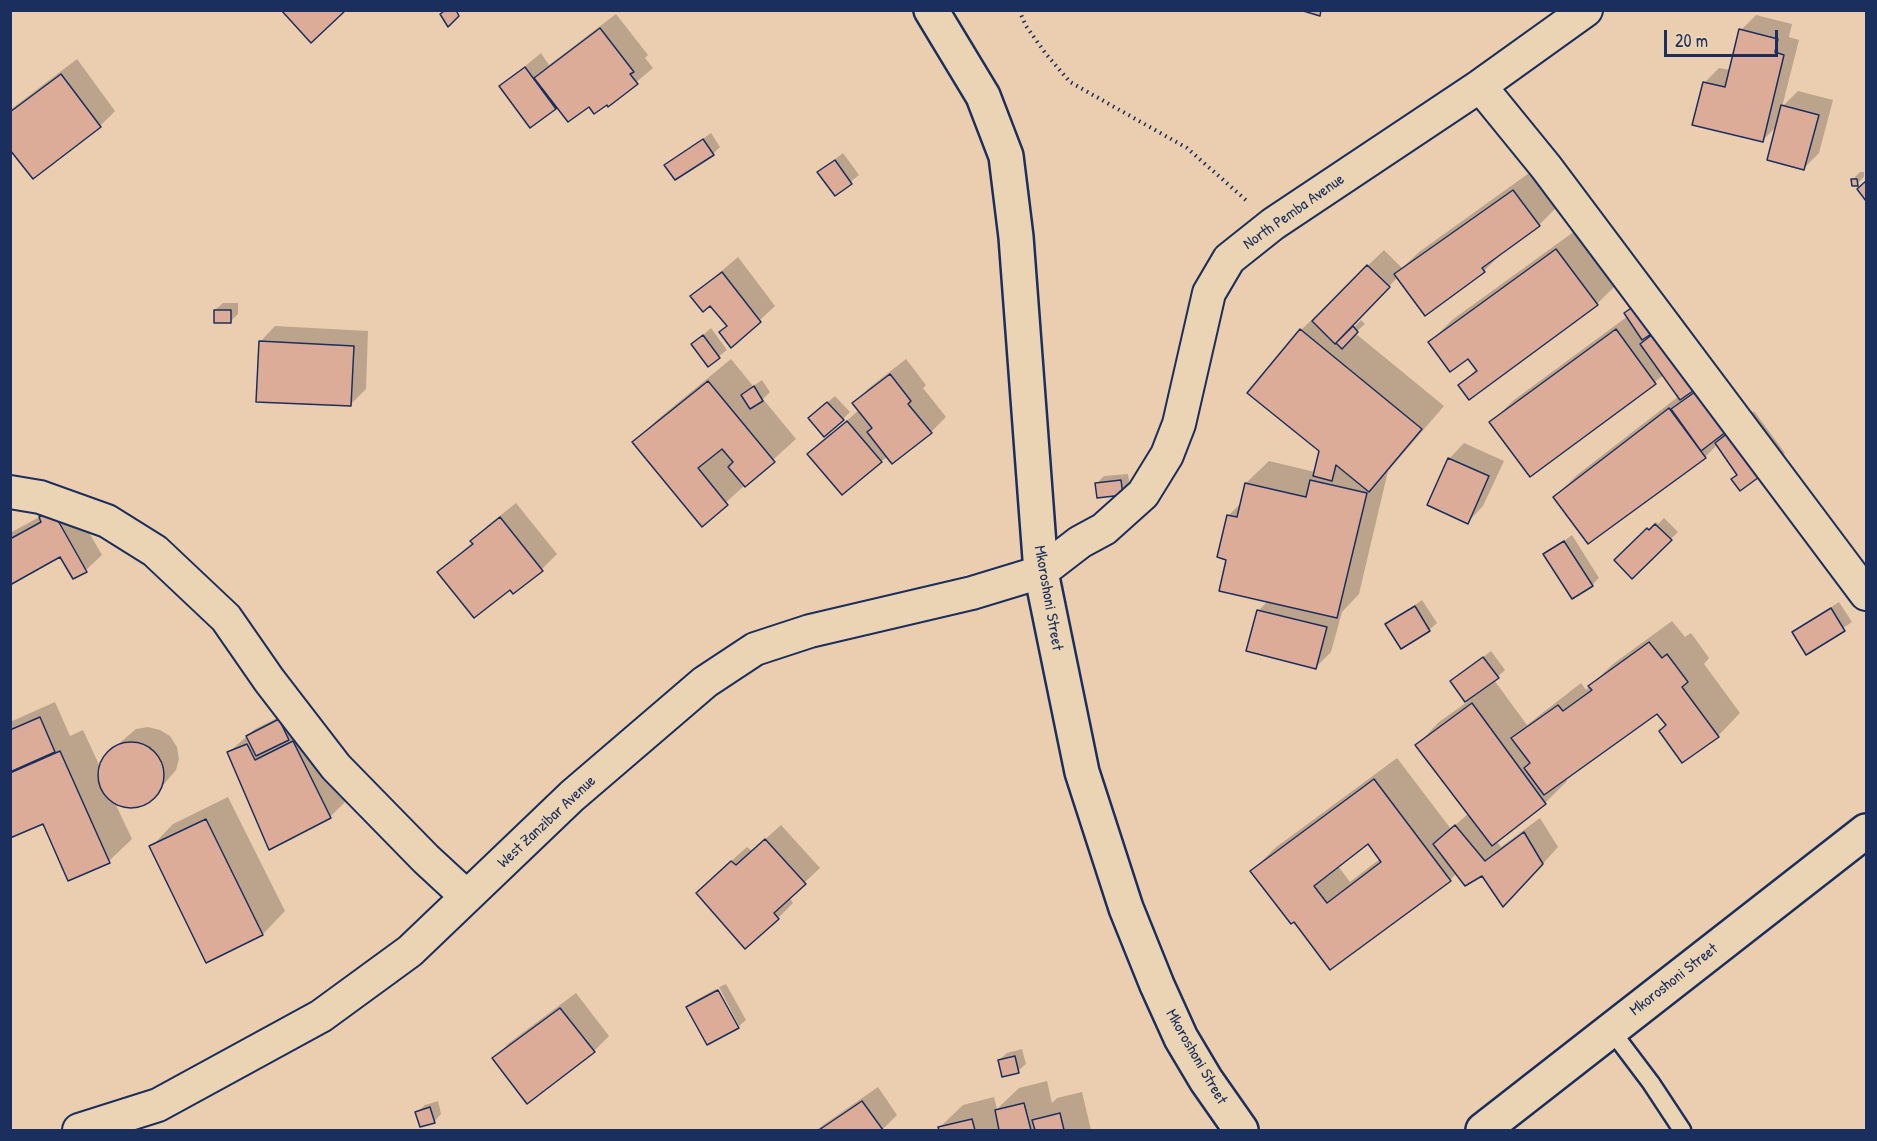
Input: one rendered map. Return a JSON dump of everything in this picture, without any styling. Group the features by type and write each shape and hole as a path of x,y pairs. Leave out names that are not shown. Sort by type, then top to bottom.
{"street":[{"name":"Mkoroshoni Street","path":"931,10 983,96 1006,156 1016,237 1041,572 1082,772 1126,908 1181,1038 1241,1131"},
{"name":"North Pemba Avenue","path":"1041,572 1127,510 1155,476 1179,424 1205,305 1214,282 1236,253 1273,224 1480,86 1586,10"},
{"path":"1480,86 1546,167 1866,594"},
{"path":"10,492 40,497 97,517 131,534 155,551 226,618 268,680 336,767 466,896"},
{"name":"West Zanzibar Avenue","path":"79,1131 158,1105 321,1016 410,951 572,796 705,682 755,649 810,631 972,593 1041,572"},
{"name":"Mkoroshoni Street","path":"1483,1131 1866,831"}],"lane":[{"path":"1611,1030 1652,1083 1682,1131"}],"path":[{"path":"1019,10 1040,45 1070,82 1186,148 1273,224"}],"building":[{"path":"281,10 346,10 311,43"},
{"path":"446,10 456,10 459,16 448,27 440,14"},
{"path":"1300,10 1321,10 1320,16"},
{"path":"600,28 634,72 630,74 638,84 608,107 607,105 594,114 589,107 568,122 534,78"},
{"path":"1739,29 1778,39 1775,52 1784,55 1763,142 1692,125 1703,82 1725,87"},
{"path":"525,67 556,109 530,128 499,86"},
{"path":"61,74 101,127 33,179 10,150 10,112"},
{"path":"1781,105 1819,115 1804,170 1767,160"},
{"path":"703,139 714,155 675,180 664,165"},
{"path":"835,160 852,184 835,196 817,172"},
{"path":"1851,179 1857,179 1858,186 1852,186"},
{"path":"1866,181 1866,201 1857,189"},
{"path":"1513,190 1540,226 1482,268 1485,272 1425,316 1394,274"},
{"path":"1556,249 1598,305 1469,400 1458,385 1477,371 1468,359 1450,372 1428,342"},
{"path":"1367,265 1390,287 1335,344 1312,321"},
{"path":"722,272 761,322 731,348 719,332 727,326 710,306 703,312 690,296"},
{"path":"1643,300 1660,328 1642,340 1624,313"},
{"path":"214,310 231,310 231,323 214,323"},
{"path":"1353,326 1358,332 1342,349 1336,343"},
{"path":"1662,327 1703,384 1680,400 1640,344"},
{"path":"1300,329 1422,429 1369,492 1336,465 1332,481 1313,476 1319,451 1247,393"},
{"path":"1616,329 1656,384 1530,477 1489,422"},
{"path":"703,335 720,358 708,367 691,344"},
{"path":"259,341 354,346 351,406 256,402"},
{"path":"890,374 911,401 908,404 932,433 892,464 867,432 872,428 852,403"},
{"path":"708,381 775,462 745,487 728,467 733,462 722,449 698,468 728,505 702,527 632,442"},
{"path":"754,386 763,401 750,409 741,395"},
{"path":"1702,387 1731,428 1701,451 1671,409"},
{"path":"827,402 844,420 824,437 808,418"},
{"path":"1669,408 1706,458 1588,544 1553,497"},
{"path":"847,421 882,462 842,495 807,454"},
{"path":"1738,425 1770,469 1740,491 1731,479 1737,475 1715,443"},
{"path":"1448,458 1489,476 1468,524 1427,505"},
{"path":"1121,480 1123,495 1097,498 1095,483"},
{"path":"1310,480 1367,493 1337,618 1219,591 1226,560 1217,557 1227,515 1237,517 1245,483 1306,497"},
{"path":"52,510 87,572 73,579 60,557 10,585 10,539 41,522 39,517"},
{"path":"500,517 543,571 513,594 510,590 474,618 437,572 473,544 470,541"},
{"path":"1655,524 1672,540 1632,579 1614,560 1647,528 1649,530"},
{"path":"1564,541 1593,586 1572,599 1543,554"},
{"path":"1415,606 1430,631 1401,649 1385,624"},
{"path":"1831,608 1845,631 1806,655 1792,632"},
{"path":"1257,610 1327,627 1316,669 1246,651"},
{"path":"1649,642 1662,658 1667,654 1688,682 1682,687 1719,737 1682,763 1659,731 1666,725 1657,714 1544,795 1524,768 1530,763 1511,738 1558,705 1563,711 1592,690 1588,686"},
{"path":"1483,657 1499,678 1465,702 1450,681"},
{"path":"1472,703 1546,804 1492,846 1415,745"},
{"path":"40,717 55,752 10,772 10,730"},
{"path":"279,719 289,740 256,756 246,736"},
{"path":"293,741 331,818 269,850 227,752 247,744 255,760"},
{"path":"131,742 143,745 154,752 161,763 164,775 161,787 154,798 143,805 131,808 119,805 108,798 101,787 98,775 101,763 108,752 119,745"},
{"path":"60,751 110,863 68,881 43,824 10,838 10,773"},
{"path":"1374,779 1451,881 1330,970 1294,922 1291,924 1250,871","holes":["1368,844 1381,862 1327,903 1314,886"]},
{"path":"206,819 263,935 206,963 149,846"},
{"path":"1455,825 1485,861 1524,832 1543,864 1503,907 1482,876 1465,886 1433,844"},
{"path":"765,839 806,884 774,913 779,919 745,949 696,893 731,861 736,865"},
{"path":"718,990 739,1028 707,1045 686,1007"},
{"path":"560,1008 595,1052 527,1104 492,1058"},
{"path":"1015,1056 1019,1073 1002,1077 998,1060"},
{"path":"862,1101 883,1130 819,1130"},
{"path":"1024,1103 1031,1130 999,1130 995,1110"},
{"path":"430,1107 435,1123 420,1127 415,1112"},
{"path":"1060,1113 1064,1130 1035,1130 1032,1120"},
{"path":"972,1119 975,1130 939,1130 938,1127"}]}
